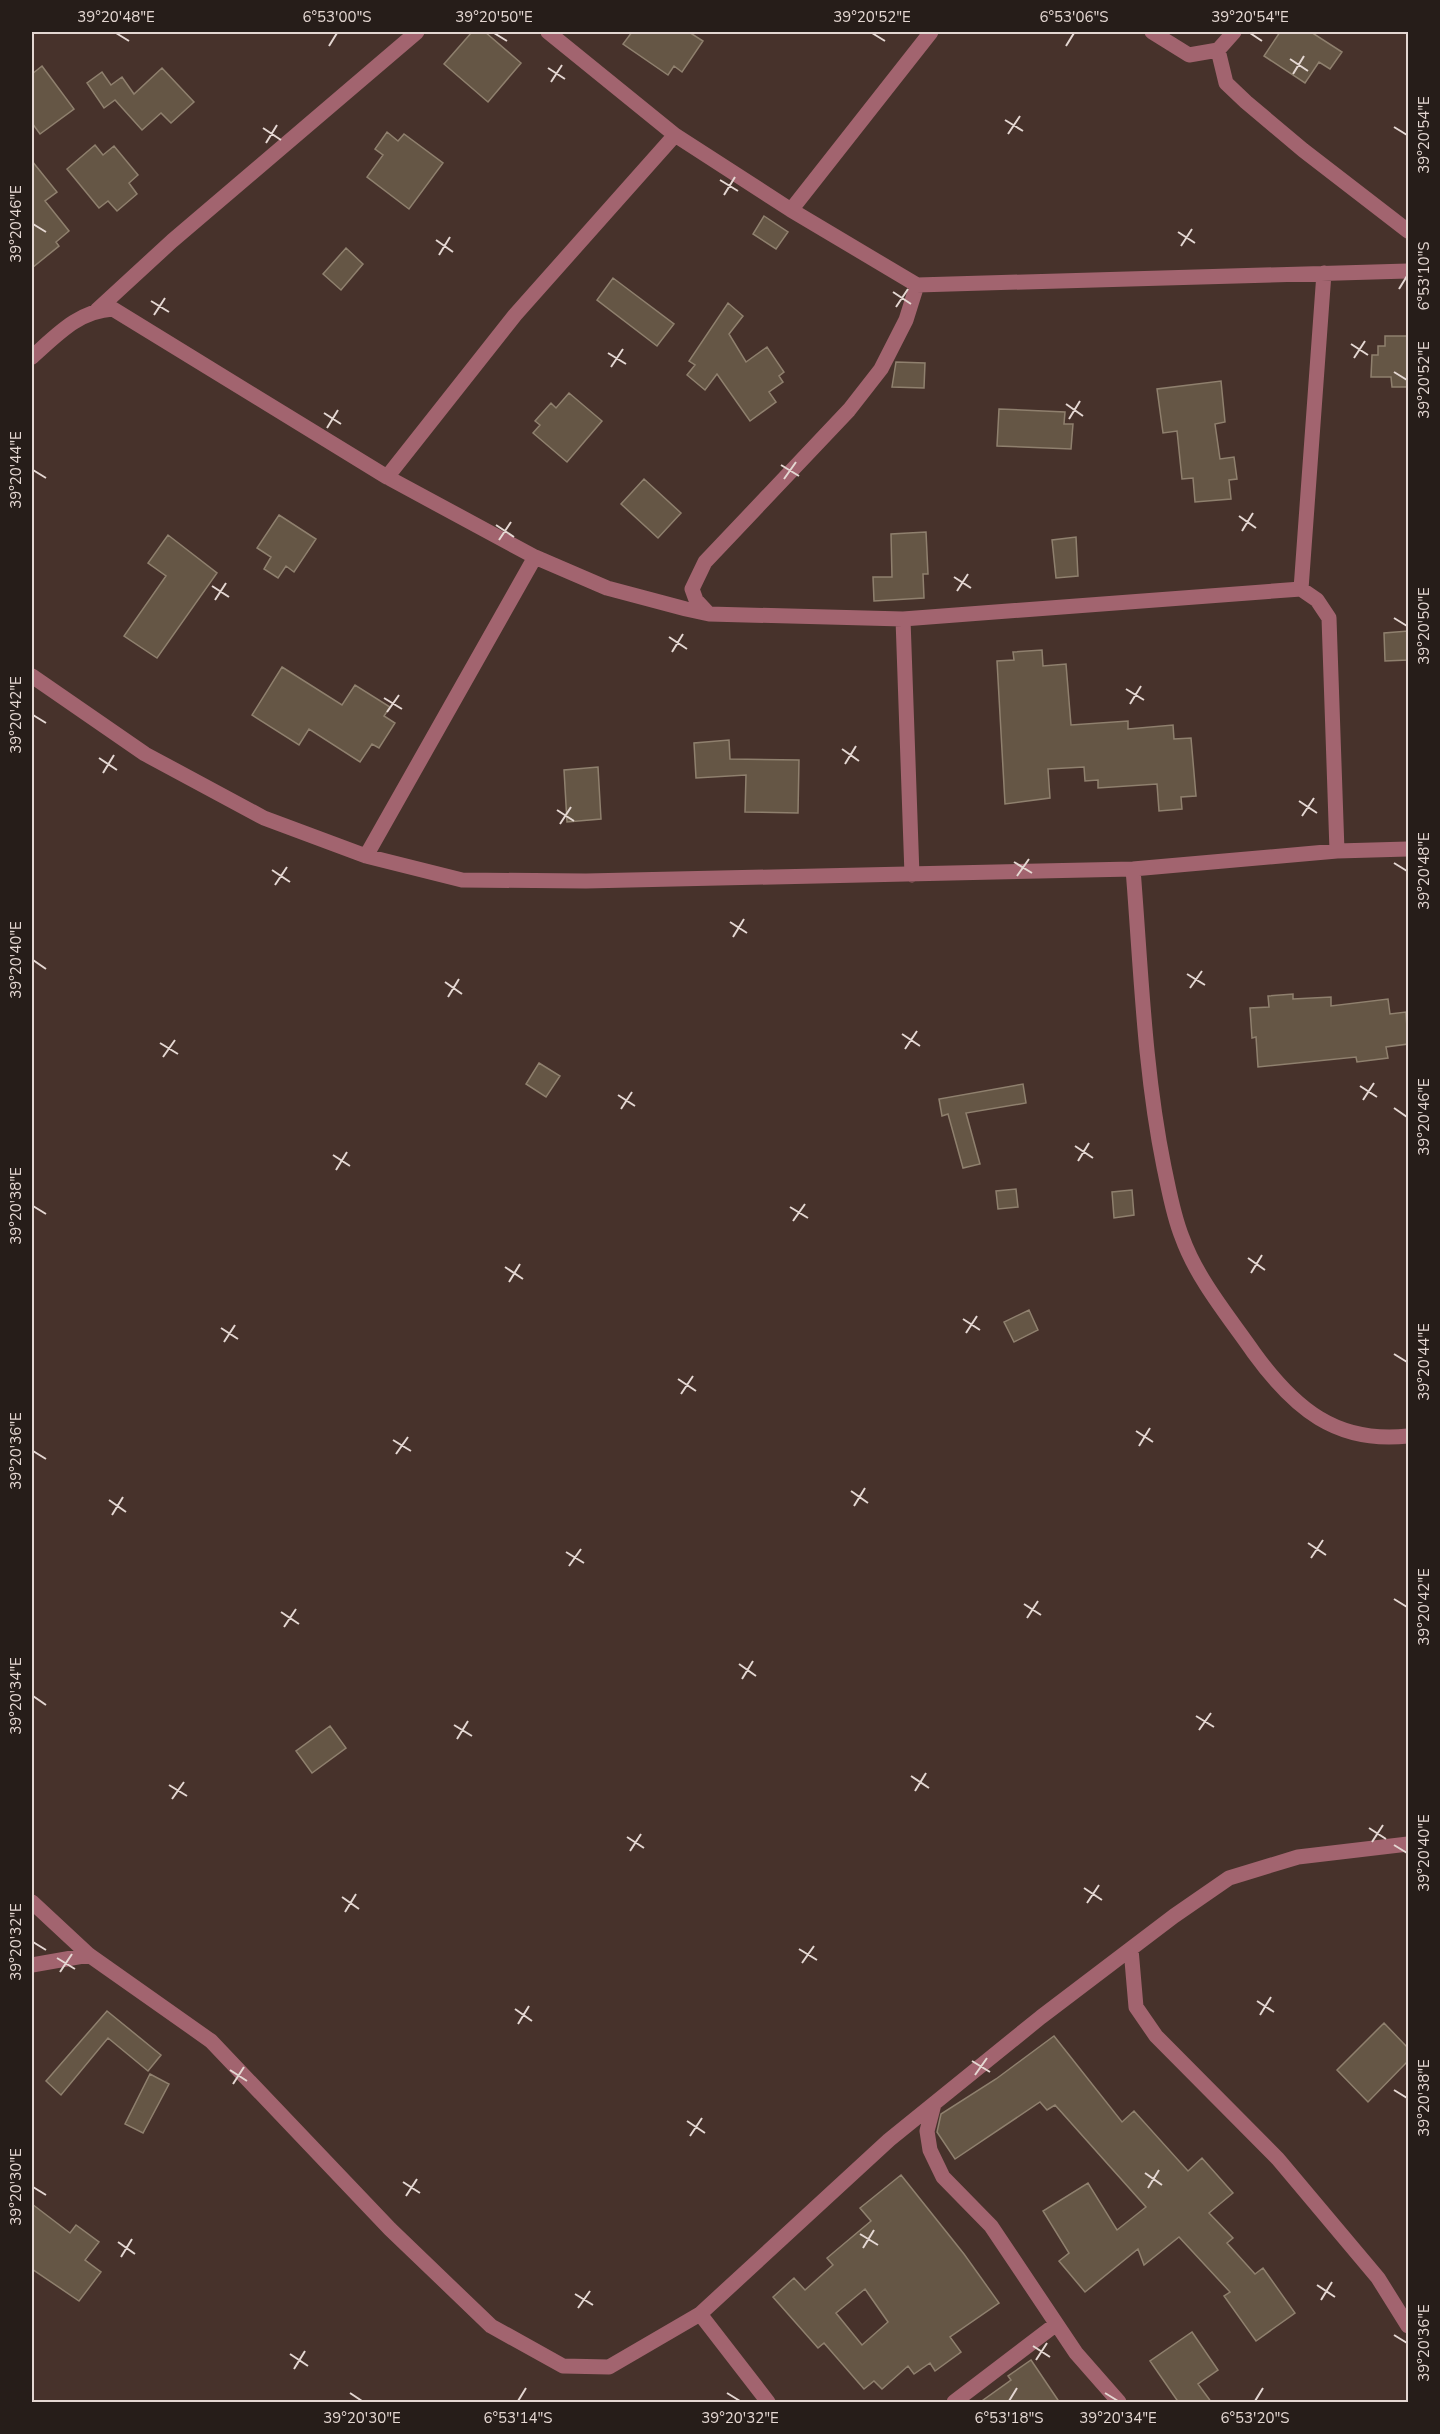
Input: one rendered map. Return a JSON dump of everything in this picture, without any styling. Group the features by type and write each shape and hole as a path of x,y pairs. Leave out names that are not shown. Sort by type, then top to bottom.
{"street":[{"path":"32,357 76,319 96,310 172,241 417,32"},
{"path":"548,32 675,135 790,210 917,285 1408,271"},
{"path":"790,210 931,32"},
{"path":"1152,32 1189,55 1218,50 1234,32"},
{"path":"1218,50 1227,82 1246,102 1303,150 1408,231"},
{"path":"387,477 515,315 675,135"},
{"path":"1301,589 1324,273"},
{"path":"709,614 696,600 692,589 705,562 849,410 881,369 906,320 917,285"},
{"path":"96,310 113,309 387,477 535,557 607,588 709,614 903,619 1301,589 1317,600 1329,618 1337,851"},
{"path":"366,856 535,557"},
{"path":"903,619 912,875"},
{"path":"32,676 145,754 264,819 366,856 462,880 586,881 1133,869 1337,851 1408,849"},
{"path":"1133,869 1154,1117 1182,1238 1206,1282 1236,1327 1271,1376 1290,1398 1312,1416 1340,1430 1366,1435 1408,1436"},
{"path":"32,1902 89,1955 211,2041 390,2229 492,2326 563,2366 596,2369 609,2367 700,2314 889,2140 1131,1949 1229,1878 1298,1857 1408,1844"},
{"path":"1131,1949 1136,2007 1156,2036 1278,2159 1377,2278 1408,2326"},
{"path":"32,1965 89,1955"},
{"path":"934,2104 927,2131 930,2150 943,2177 991,2226 1055,2325 1119,2403"},
{"path":"700,2314 768,2403"},
{"path":"954,2403 1055,2325"}],"building":[{"path":"472,32 485,32 521,63 488,102 444,64"},
{"path":"632,32 689,32 703,41 682,72 674,66 668,75 623,44"},
{"path":"1280,32 1311,32 1342,52 1330,69 1319,62 1305,83 1264,56"},
{"path":"42,66 74,109 40,134 32,123 32,74"},
{"path":"162,68 194,102 171,123 161,113 142,130 115,100 104,108 87,83 102,72 111,85 122,77 134,94"},
{"path":"387,132 398,141 404,134 443,163 409,209 367,177 383,155 375,149"},
{"path":"95,145 103,155 114,146 138,175 129,183 137,194 117,211 108,201 99,208 67,169"},
{"path":"32,161 57,192 45,201 69,231 56,242 59,246 32,268"},
{"path":"764,216 788,232 776,249 753,234"},
{"path":"346,248 363,264 341,290 323,274"},
{"path":"613,278 674,324 657,346 597,300"},
{"path":"728,303 743,316 729,334 746,362 767,347 784,372 779,376 783,382 769,392 776,402 750,421 717,374 705,390 687,375 695,365 689,361"},
{"path":"1385,336 1408,336 1408,387 1392,387 1391,377 1371,377 1372,355 1378,355 1378,346 1385,346"},
{"path":"896,362 925,363 924,388 892,387"},
{"path":"1221,381 1225,422 1215,424 1220,459 1234,457 1237,479 1229,480 1231,499 1195,502 1193,478 1182,479 1177,431 1163,433 1157,389"},
{"path":"569,393 602,421 567,462 533,433 540,425 535,421 551,403 556,408"},
{"path":"999,409 1065,412 1064,424 1073,424 1071,449 997,446"},
{"path":"644,479 681,513 658,538 621,504"},
{"path":"279,515 316,539 294,572 286,566 278,578 264,569 271,557 257,548"},
{"path":"926,532 928,574 923,574 924,598 874,601 873,577 892,577 891,534"},
{"path":"168,535 217,573 157,658 124,636 166,576 148,563"},
{"path":"1076,537 1078,576 1056,578 1052,540"},
{"path":"1408,631 1408,660 1385,661 1384,633"},
{"path":"1042,650 1043,666 1066,664 1071,725 1128,721 1128,729 1173,725 1174,739 1191,738 1196,796 1181,797 1182,809 1159,811 1157,784 1098,788 1098,780 1085,781 1084,767 1048,769 1050,798 1005,804 997,661 1014,660 1013,652"},
{"path":"282,667 342,705 355,685 390,707 384,716 395,723 379,748 372,744 360,762 309,729 299,745 252,715"},
{"path":"729,740 730,759 799,760 798,813 745,812 746,775 696,778 694,743"},
{"path":"598,767 601,819 567,822 564,770"},
{"path":"1293,994 1293,999 1331,997 1331,1006 1388,999 1390,1014 1406,1012 1408,1044 1386,1047 1388,1058 1357,1062 1356,1057 1258,1067 1256,1037 1252,1038 1250,1008 1269,1007 1268,996"},
{"path":"539,1063 560,1076 546,1097 526,1084"},
{"path":"1023,1084 1026,1103 966,1113 980,1164 963,1168 948,1114 942,1116 939,1099"},
{"path":"1016,1189 1018,1207 998,1209 996,1191"},
{"path":"1132,1190 1134,1215 1114,1218 1112,1192"},
{"path":"1029,1310 1038,1330 1014,1342 1004,1322"},
{"path":"330,1726 346,1748 312,1773 296,1751"},
{"path":"107,2011 161,2055 148,2071 108,2038 61,2095 46,2081"},
{"path":"1384,2023 1408,2048 1408,2061 1368,2102 1337,2070"},
{"path":"1054,2036 1122,2122 1134,2111 1188,2171 1202,2158 1233,2193 1209,2213 1233,2238 1227,2243 1255,2274 1263,2268 1295,2313 1256,2341 1224,2296 1230,2292 1179,2237 1144,2265 1138,2249 1085,2292 1059,2261 1069,2253 1043,2211 1088,2183 1117,2230 1146,2207 1055,2105 1047,2110 1040,2102 955,2159 937,2132 941,2114 996,2079"},
{"path":"150,2074 169,2084 143,2133 125,2124"},
{"path":"901,2175 964,2254 999,2303 950,2337 961,2352 935,2371 930,2363 914,2374 908,2366 882,2389 874,2381 864,2389 824,2343 818,2348 773,2297 794,2278 805,2290 833,2265 827,2258 871,2221 860,2208","holes":["865,2289 888,2322 862,2345 836,2313"]},
{"path":"32,2204 70,2233 76,2225 99,2242 85,2260 101,2272 79,2301 32,2269"},
{"path":"1192,2332 1218,2370 1198,2384 1212,2403 1179,2403 1150,2361"},
{"path":"1031,2360 1060,2403 979,2403 1011,2380 1008,2376"}]}
